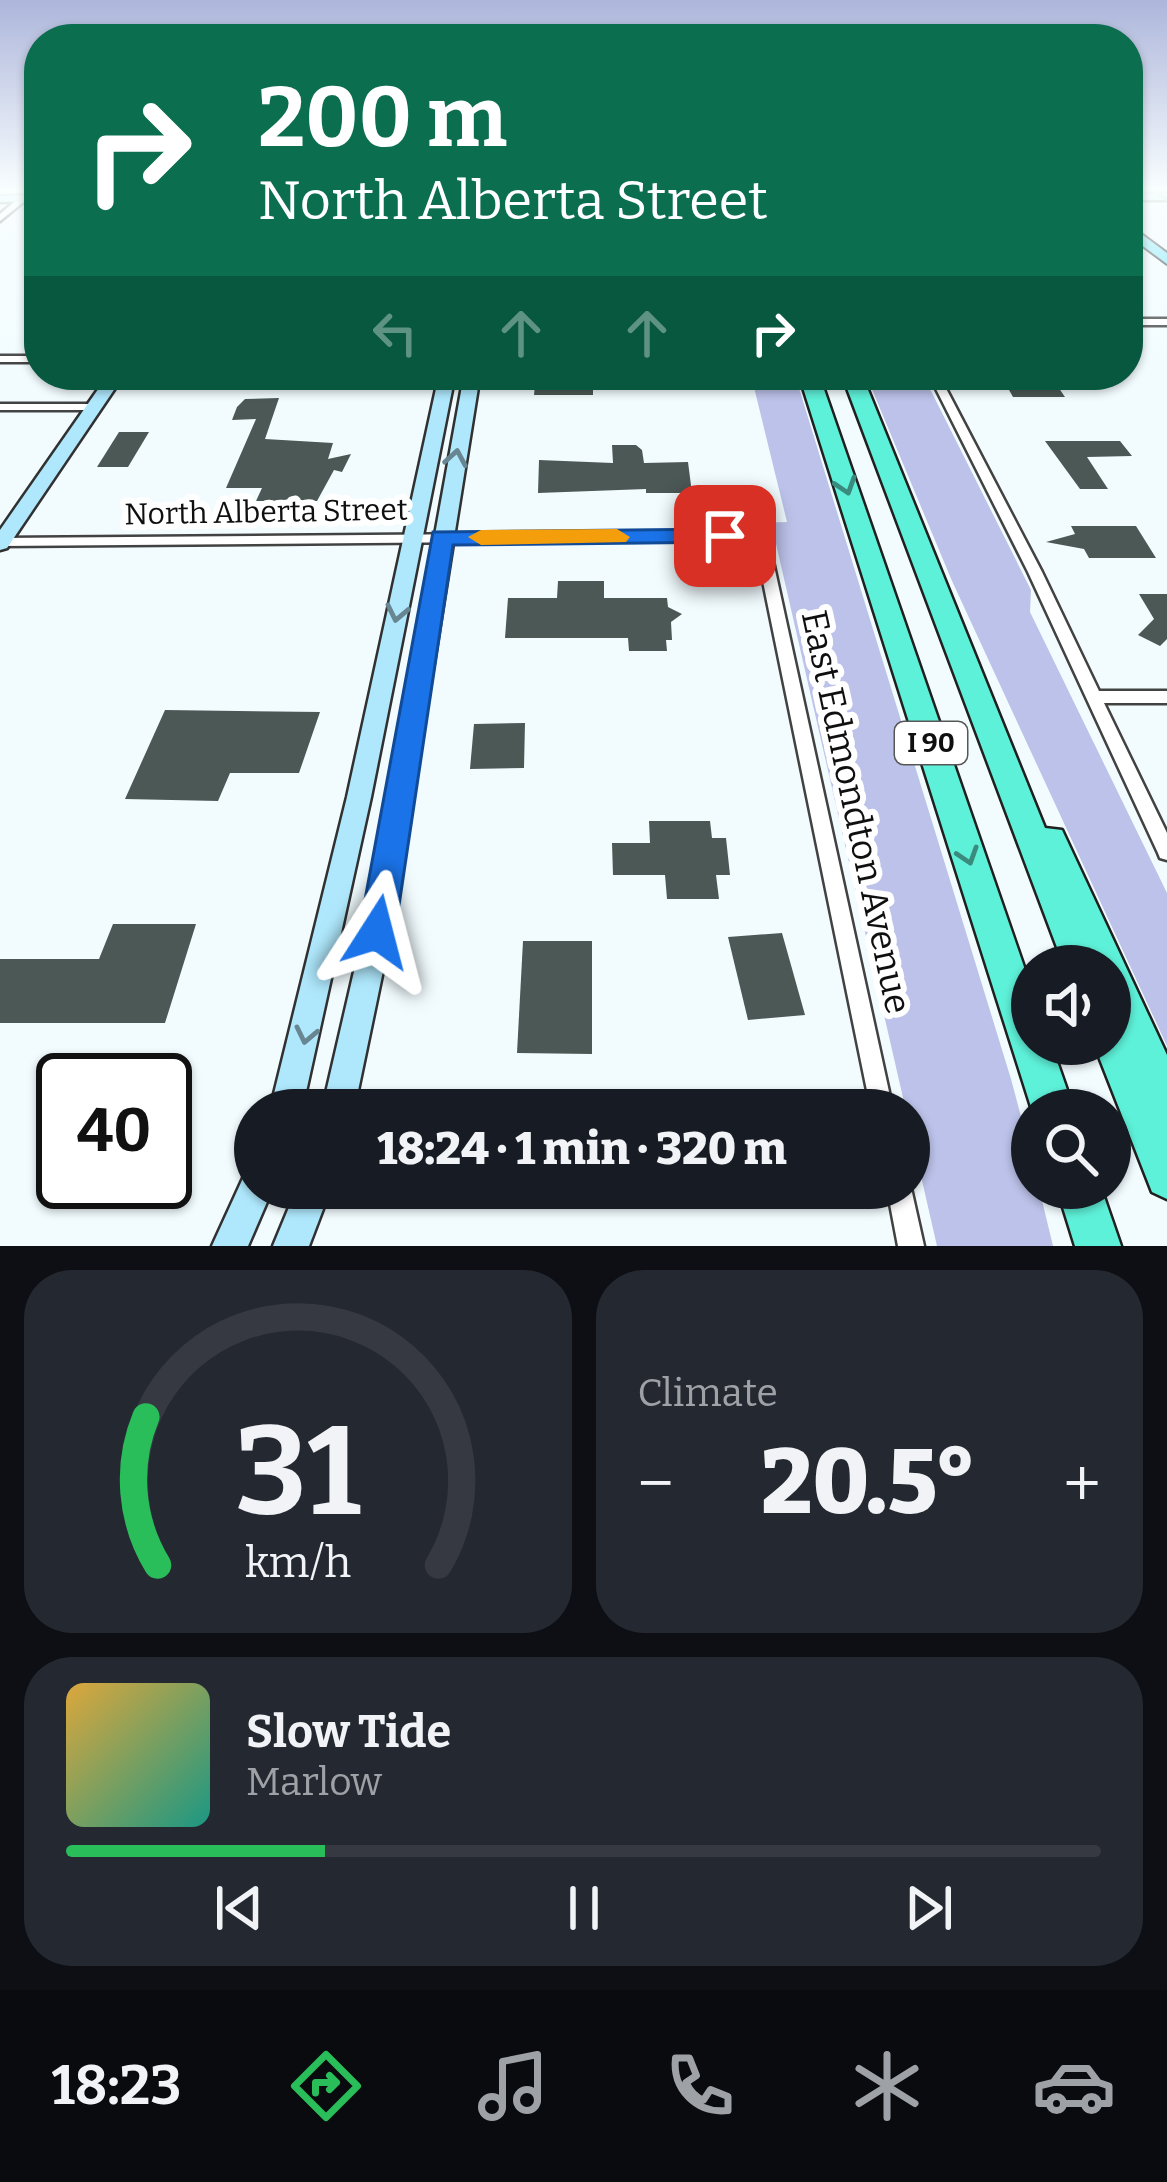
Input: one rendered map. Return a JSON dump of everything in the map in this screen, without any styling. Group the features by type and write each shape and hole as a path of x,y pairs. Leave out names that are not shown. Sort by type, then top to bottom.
{"highway":[{"name":"I 90","path":"814,390 1042,1089"},
{"name":"I 90","path":"859,390 1075,945"},
{"path":"949,631 1098,945"},
{"path":"1131,1018 1167,1101"},
{"path":"1122,1065 1167,1177"},
{"path":"1069,1209 1079,1246"},
{"path":"1085,1209 1098,1246"}],"street":[{"path":"1,543 105,390"},
{"path":"291,1089 444,390"},
{"path":"343,1089 377,932 469,390"},
{"path":"941,390 1167,853"},
{"path":"0,406 93,407"},
{"name":"North Alberta Street","path":"1,543 747,538"},
{"name":"East Edmondton Avenue","path":"747,538 764,552 878,1089"},
{"path":"1093,697 1167,697"},
{"path":"230,1246 247,1209"},
{"path":"291,1246 306,1209"},
{"path":"903,1209 911,1246"}],"shaded area":[{"path":"755,390 800,390 1014,1089 1011,1209 1044,1209 1053,1246 937,1246 929,1209 930,1089 901,1089 774,535 757,523 787,522"},
{"path":"872,390 931,390 1031,590 1030,612 1167,893 1167,1046 1131,968 1131,945 1120,945 952,581"}],"building":[{"path":"534,390 593,390 593,395 534,395"},
{"path":"1009,390 1060,390 1065,397 1013,397"},
{"path":"279,398 265,439 333,443 328,459 351,454 342,472 334,470 317,501 256,501 262,488 226,488 256,419 232,420 237,407 245,399"},
{"path":"119,432 149,432 128,467 97,467"},
{"path":"1045,441 1120,441 1132,456 1087,457 1108,489 1080,489"},
{"path":"612,445 636,445 644,463 688,462 692,493 646,493 646,489 538,493 539,460 613,463"},
{"path":"1071,526 1136,526 1156,558 1089,558 1084,549 1046,542 1075,534"},
{"path":"558,581 604,581 604,598 667,598 668,607 682,614 671,622 667,651 629,651 628,638 505,638 508,598 557,598"},
{"path":"1139,594 1167,594 1167,639 1160,646 1138,635 1154,619"},
{"path":"165,710 320,712 299,773 230,773 218,801 125,799"},
{"path":"525,723 524,768 470,769 474,724"},
{"path":"649,821 710,821 712,838 726,838 730,875 716,875 719,899 667,899 665,875 613,875 612,843 650,843"},
{"path":"113,924 196,924 165,1023 0,1023 0,959 99,959"},
{"path":"782,933 805,1015 748,1020 728,937"},
{"path":"523,941 592,941 592,1054 517,1053"}],"slow traffic":[{"path":"481,537 617,537"}],"route":[{"path":"377,932 442,538 725,536"}]}
